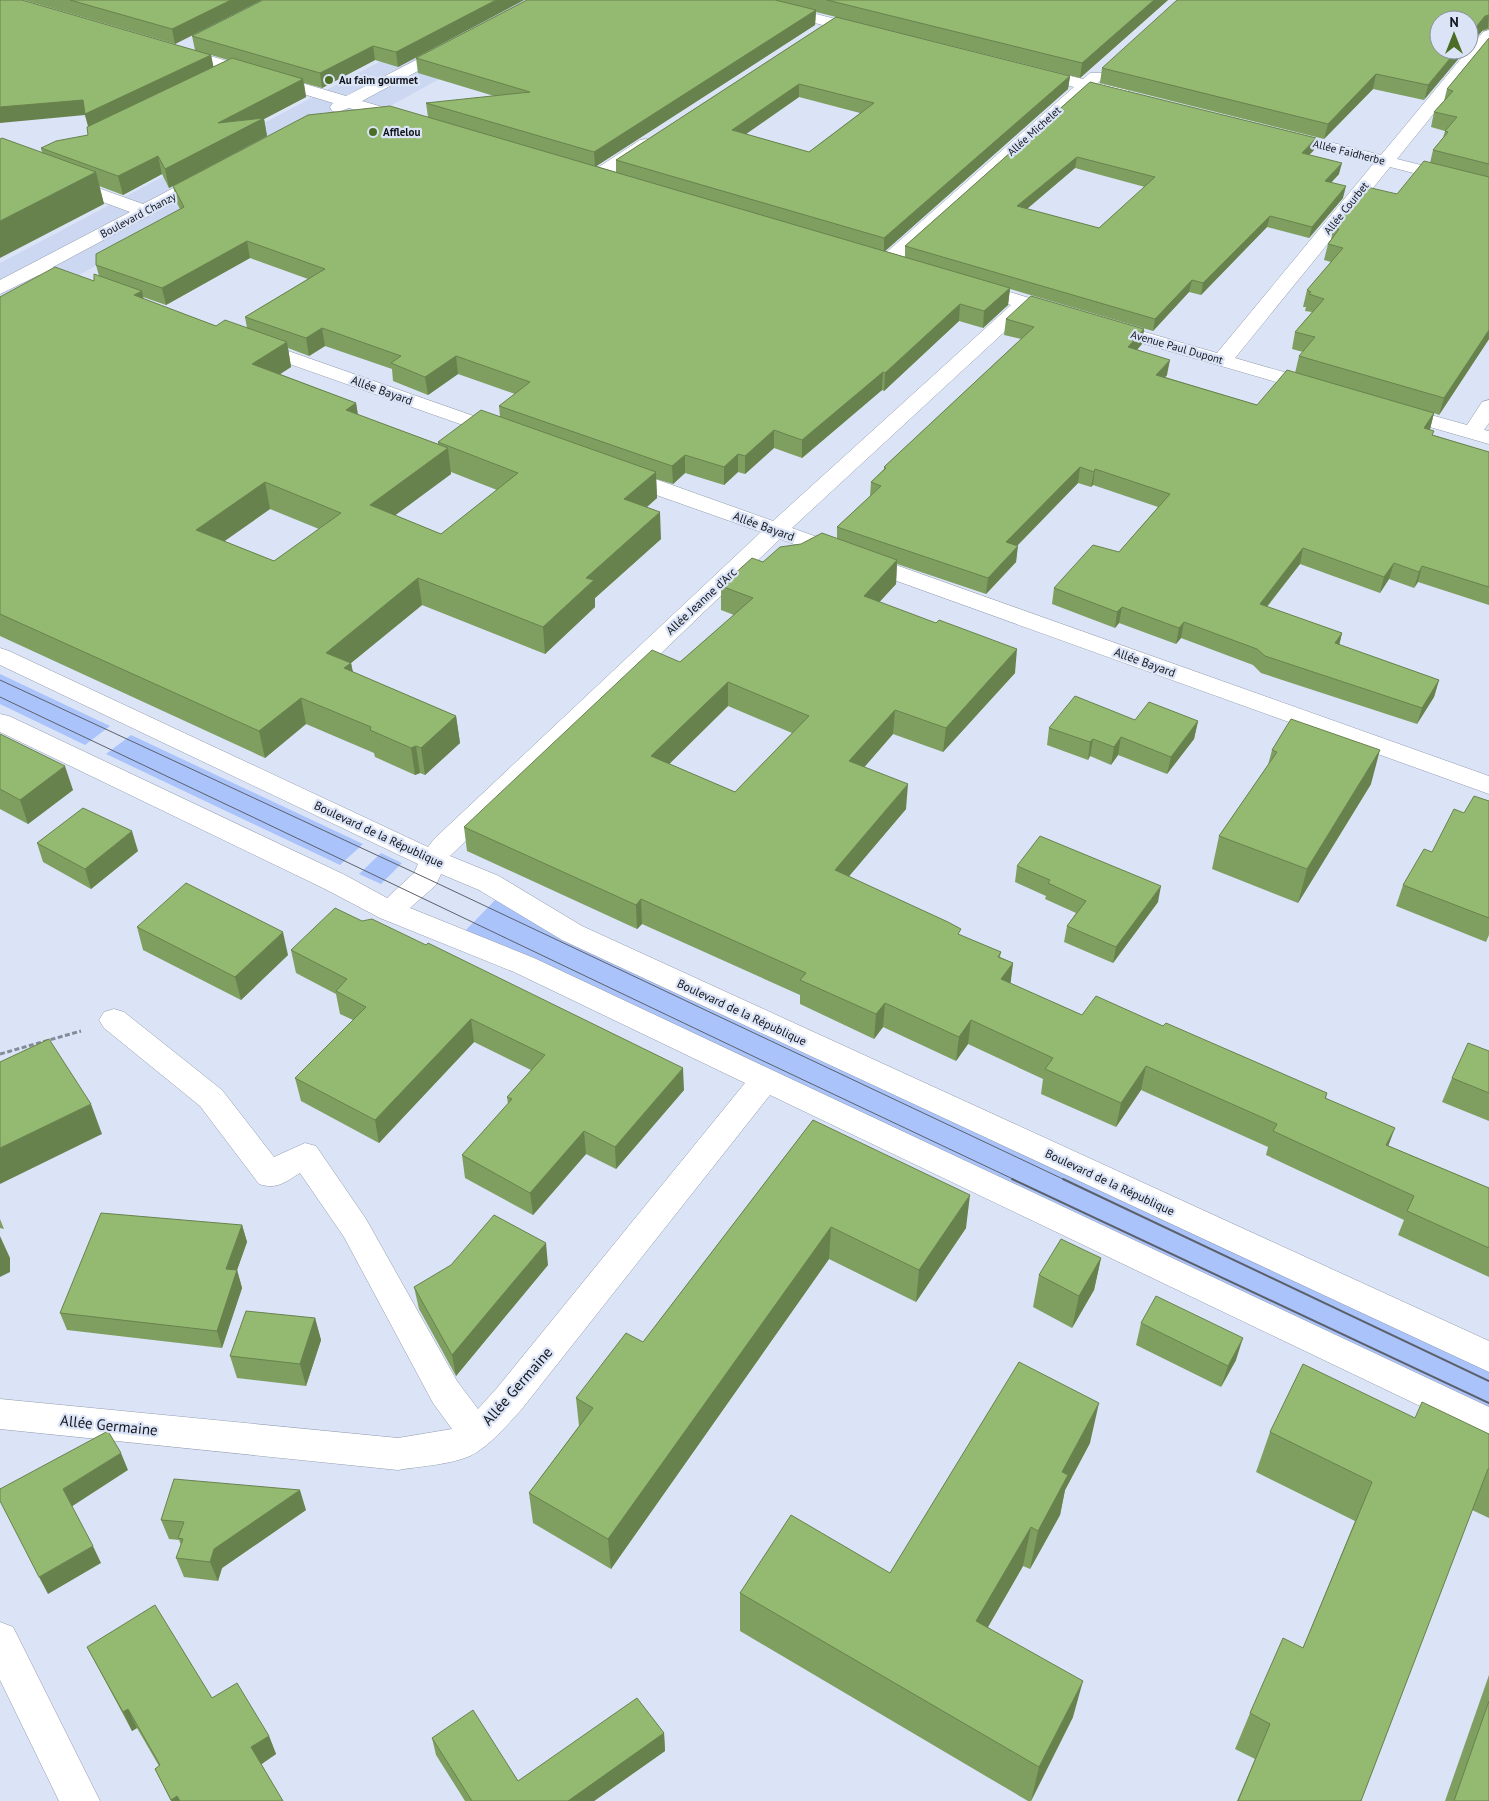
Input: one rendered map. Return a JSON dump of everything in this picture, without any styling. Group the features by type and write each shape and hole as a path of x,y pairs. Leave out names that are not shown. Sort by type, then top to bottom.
{"street":[{"path":"743,0 879,35"},
{"path":"816,34 832,23"},
{"name":"Allée Courbet","path":"1222,360 1489,35"},
{"path":"321,116 470,37"},
{"path":"178,51 199,40"},
{"path":"163,47 421,124"},
{"name":"Allée Michelet","path":"869,255 897,263 1109,64"},
{"path":"212,79 235,68"},
{"path":"1022,69 1133,97"},
{"name":"Allée Faidherbe","path":"1258,129 1489,187"},
{"path":"597,176 661,134"},
{"path":"0,158 145,211"},
{"path":"27,167 45,159"},
{"name":"Boulevard Chanzy","path":"0,288 224,168"},
{"path":"579,171 616,182"},
{"path":"38,268 104,291"},
{"name":"Avenue Paul Dupont","path":"952,280 1024,303 1333,392"},
{"name":"Allée Jeanne d'Arc","path":"390,911 426,878 433,860 442,846 776,530 1024,303"},
{"name":"Allée Bayard","path":"235,338 528,442"},
{"path":"1380,406 1480,436 1489,406"},
{"name":"Allée Bayard","path":"603,468 1489,785"},
{"name":"Boulevard de la République","path":"0,656 433,860 489,883 572,933 1489,1358"},
{"path":"0,722 335,882 390,911 524,965 1489,1424"},
{"path":"114,1020 210,1098 270,1175 305,1155 355,1228 445,1392 475,1433"},
{"name":"Allée Germaine","path":"0,1414 398,1454 459,1444 485,1425 509,1399 765,1080"},
{"path":"0,1640 80,1801"}],"path":[{"path":"0,1054 8,1050 64,1037 114,1020"}],"shaded area":[{"path":"496,0 585,0 0,318 0,263"},
{"path":"0,674 110,726 85,745 0,704"},
{"path":"131,735 363,844 340,865 106,754"},
{"path":"381,853 402,863 381,884 359,874"},
{"path":"498,897 1489,1369 1489,1412 463,933"}],"building":[{"path":"0,0 22,0 211,55 85,114 83,100 0,107"},
{"path":"70,0 231,0 172,29"},
{"path":"263,0 496,0 396,52 373,46 320,73 192,36"},
{"path":"527,0 775,0 816,10 594,152 426,103 530,92 416,58"},
{"path":"827,0 1154,0 1082,63"},
{"path":"1177,0 1489,0 1489,15 1485,16 1479,24 1479,10 1429,10 1429,60 1449,60 1428,85 1376,74 1328,124 1102,68"},
{"path":"836,17 1070,76 884,238 616,160","holes":["799,84 874,103 809,152 732,130"]},
{"path":"1489,38 1489,164 1433,150 1448,132 1445,131 1457,117 1434,112 1453,91 1447,89 1471,60 1479,60 1479,50"},
{"path":"232,58 303,79 218,123 264,118 165,169 158,156 118,176 41,148 56,141 88,135 87,127"},
{"path":"1090,82 1316,138 1302,153 1342,163 1325,181 1346,186 1312,227 1270,216 1203,283 1192,280 1155,319 905,246","holes":["1077,157 1155,177 1099,228 1017,206"]},
{"path":"390,106 1010,288 984,311 960,304 885,373 883,372 802,440 774,430 745,456 738,454 724,467 685,455 672,466 499,406 530,382 456,356 425,377 391,363 401,356 322,328 306,338 245,317 325,269 247,241 162,288 96,265 96,254 184,207 173,186 308,115"},
{"path":"2,138 96,172 0,221 0,139"},
{"path":"1424,161 1489,177 1489,330 1444,398 1299,356 1315,337 1295,332 1324,299 1309,294 1311,292 1307,290 1343,248 1328,244 1339,229 1333,228 1367,187 1397,194"},
{"path":"55,267 94,281 94,274 142,291 134,295 216,326 225,320 287,342 252,364 356,403 346,410 448,448 370,505 441,534 518,473 438,442 481,410 656,472 624,499 660,512 586,578 594,580 543,627 418,578 326,653 351,663 344,668 456,716 421,748 416,746 411,748 370,730 371,727 301,698 259,731 0,614 0,297","holes":["265,482 341,513 274,561 196,530"]},
{"path":"1031,296 1144,329 1128,347 1170,360 1156,375 1257,405 1287,370 1434,413 1424,428 1434,431 1432,435 1489,452 1489,587 1422,566 1419,572 1394,563 1384,577 1303,548 1260,604 1342,633 1335,643 1439,680 1422,708 1265,656 1257,649 1184,622 1179,628 1122,607 1117,612 1054,588 1093,545 1119,552 1170,494 1095,469 1094,472 1080,467 1006,542 1018,546 988,578 837,527 881,486 871,482 886,468 884,467 1034,327 1006,319"},
{"path":"822,533 897,560 864,596 936,623 939,620 1017,649 946,728 895,710 849,761 908,784 835,870 948,922 961,929 958,934 1001,952 998,957 1013,963 1001,979 1082,1015 1096,996 1163,1026 1166,1023 1327,1093 1325,1098 1395,1128 1386,1145 1489,1188 1489,1248 1407,1211 1414,1196 1273,1131 1277,1124 1146,1066 1121,1103 1045,1069 1053,1058 971,1020 959,1037 885,1003 876,1014 800,980 806,973 641,899 636,905 464,827 652,650 680,662 753,598 721,586 752,558 763,562 780,547 801,544","holes":["728,682 809,716 735,792 651,756"]},
{"path":"1075,696 1135,720 1149,702 1198,721 1171,757 1121,737 1114,747 1093,739 1090,742 1049,728"},
{"path":"1291,719 1380,750 1307,869 1219,836 1277,752 1272,750"},
{"path":"0,734 65,766 20,800 0,789"},
{"path":"1474,796 1489,801 1489,918 1403,885 1424,849 1432,852 1454,809 1464,813"},
{"path":"83,808 132,831 85,869 37,843"},
{"path":"1040,836 1161,886 1116,947 1067,926 1086,901 1048,883 1050,880 1017,866"},
{"path":"186,883 283,932 235,977 137,927"},
{"path":"335,908 362,921 372,919 426,945 428,943 683,1068 615,1147 584,1131 530,1193 462,1155 512,1099 507,1097 545,1055 471,1019 375,1120 295,1078 366,1007 336,991 347,979 291,950"},
{"path":"49,1039 91,1104 0,1148 0,1062"},
{"path":"1468,1043 1489,1051 1489,1093 1452,1078"},
{"path":"813,1120 970,1195 919,1270 831,1227 608,1539 529,1493 593,1408 576,1398 626,1333 643,1342"},
{"path":"101,1213 242,1225 226,1269 237,1270 217,1331 60,1313"},
{"path":"494,1215 546,1243 452,1355 414,1287 451,1265"},
{"path":"1061,1239 1101,1258 1079,1296 1039,1275"},
{"path":"1156,1296 1243,1338 1228,1366 1141,1323"},
{"path":"246,1311 315,1318 300,1364 230,1356"},
{"path":"1019,1362 1099,1403 1062,1472 1068,1475 1038,1531 1031,1527 976,1621 1083,1681 1039,1767 740,1593 791,1515 890,1573"},
{"path":"1303,1364 1415,1418 1422,1402 1489,1434 1489,1469 1361,1801 1238,1801 1270,1724 1250,1713 1283,1638 1303,1648 1372,1482 1270,1432"},
{"path":"108,1431 121,1453 63,1489 93,1546 39,1577 0,1501 0,1489"},
{"path":"174,1479 300,1490 214,1549 210,1562 176,1558 183,1539 178,1538 184,1522 161,1520"},
{"path":"155,1605 212,1698 237,1683 269,1736 251,1747 283,1801 180,1801 177,1796 171,1800 155,1769 160,1765 128,1709 123,1712 87,1647"},
{"path":"637,1698 664,1733 568,1801 472,1801 432,1738 473,1710 518,1781"},
{"path":"1489,1701 1489,1801 1454,1801"}],"tram line":[{"path":"0,680 426,878 1065,1180"},
{"path":"0,697 1015,1180"},
{"path":"1012,1179 1489,1403"},
{"path":"1063,1179 1489,1381"}],"place":[{"name":"Au faim gourmet","path":"329,80"},
{"name":"Afflelou","path":"373,132"}]}
